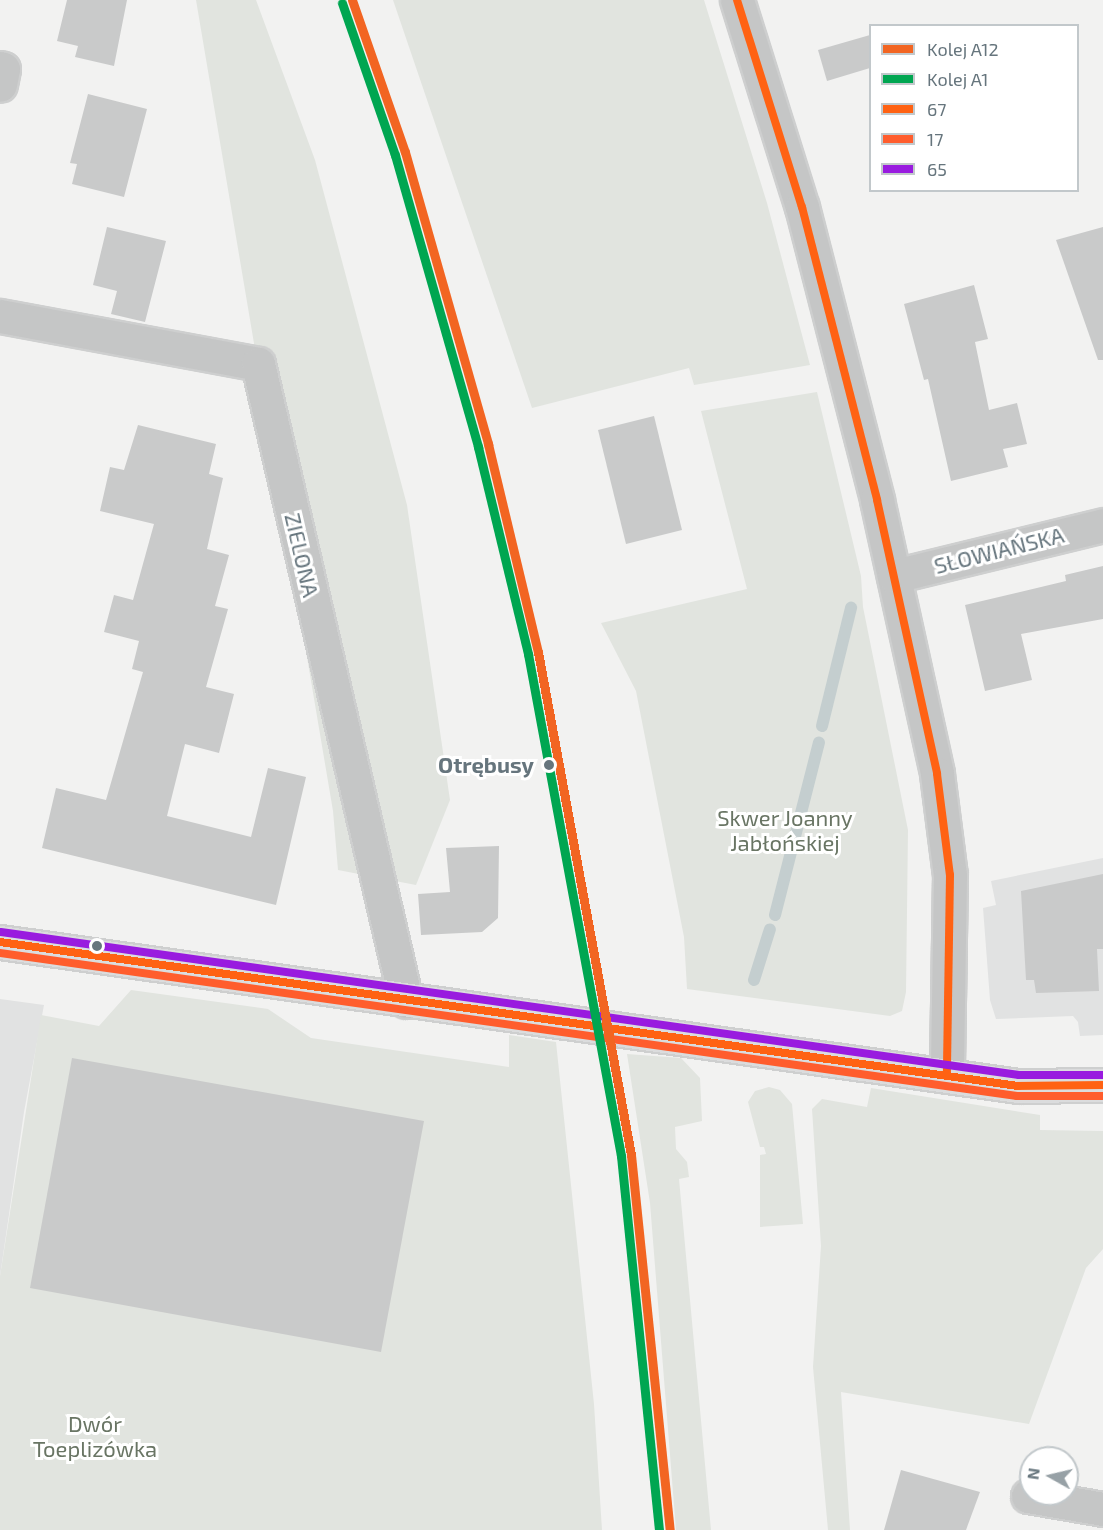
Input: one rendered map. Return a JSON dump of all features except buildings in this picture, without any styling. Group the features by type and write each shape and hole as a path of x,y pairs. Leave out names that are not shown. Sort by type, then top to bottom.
{"main road":[{"path":"0,942 1018,1086 1103,1085"}],"street":[{"path":"737,0 802,207 894,576 937,774 949,852 947,1076"},
{"path":"0,68 3,69 0,85"},
{"name":"ZIELONA","path":"0,316 258,364 406,1001"},
{"name":"SŁOWIAŃSKA","path":"894,576 1103,525"},
{"path":"1079,1505 1103,1509"}],"shaded area":[{"path":"1103,858 1103,1035 1080,1036 1078,1022 1073,1016 996,1019 990,1000 983,908 996,905 991,881"},
{"path":"0,999 44,1005 24,1112 0,1276"}],"green space":[{"path":"196,0 256,0 315,160 407,505 450,800 416,885 338,870 333,811"},
{"path":"393,0 704,0 767,203 810,365 694,385 689,368 532,408"},
{"name":"Skwer Joanny Jabłońskiej","path":"817,392 861,576 863,607 908,830 906,992 902,1011 890,1016 687,989 684,937 636,691 601,623 747,589 701,411"},
{"name":"Dwór Toeplizówka","path":"131,990 268,1009 311,1038 509,1067 509,1035 556,1042 594,1404 602,1530 0,1530 0,1276 41,1015 99,1026"},
{"path":"627,1054 681,1058 700,1078 702,1121 675,1127 676,1149 687,1162 689,1177 679,1179 711,1530 676,1530 650,1203"},
{"path":"769,1087 780,1090 792,1104 803,1224 760,1227 760,1155 766,1154 764,1147 760,1147 748,1102 755,1091"},
{"path":"871,1088 1040,1115 1040,1130 1103,1131 1103,1249 1086,1268 1029,1424 841,1392 850,1530 828,1530 813,1367 821,1246 812,1109 822,1099 867,1107"}],"waterway":[{"path":"822,726 851,608"},
{"path":"775,915 819,743"},
{"path":"754,980 770,929"}],"rail line":[{"name":"A12","path":"352,0 405,152 488,444 538,652 631,1155 670,1530"},
{"name":"A1","path":"342,3 395,155 478,447 528,654 621,1156 659,1530"}],"transit line":[{"name":"67","path":"737,0 802,207 877,500 937,774 950,875 947,1076"},
{"name":"65","path":"1,932 1019,1075 1103,1075"},
{"name":"67","path":"0,942 1018,1086 1103,1085"},
{"name":"17","path":"0,953 1017,1096 1103,1096"}],"place":[{"name":"Otrębusy","path":"549,765"}]}
